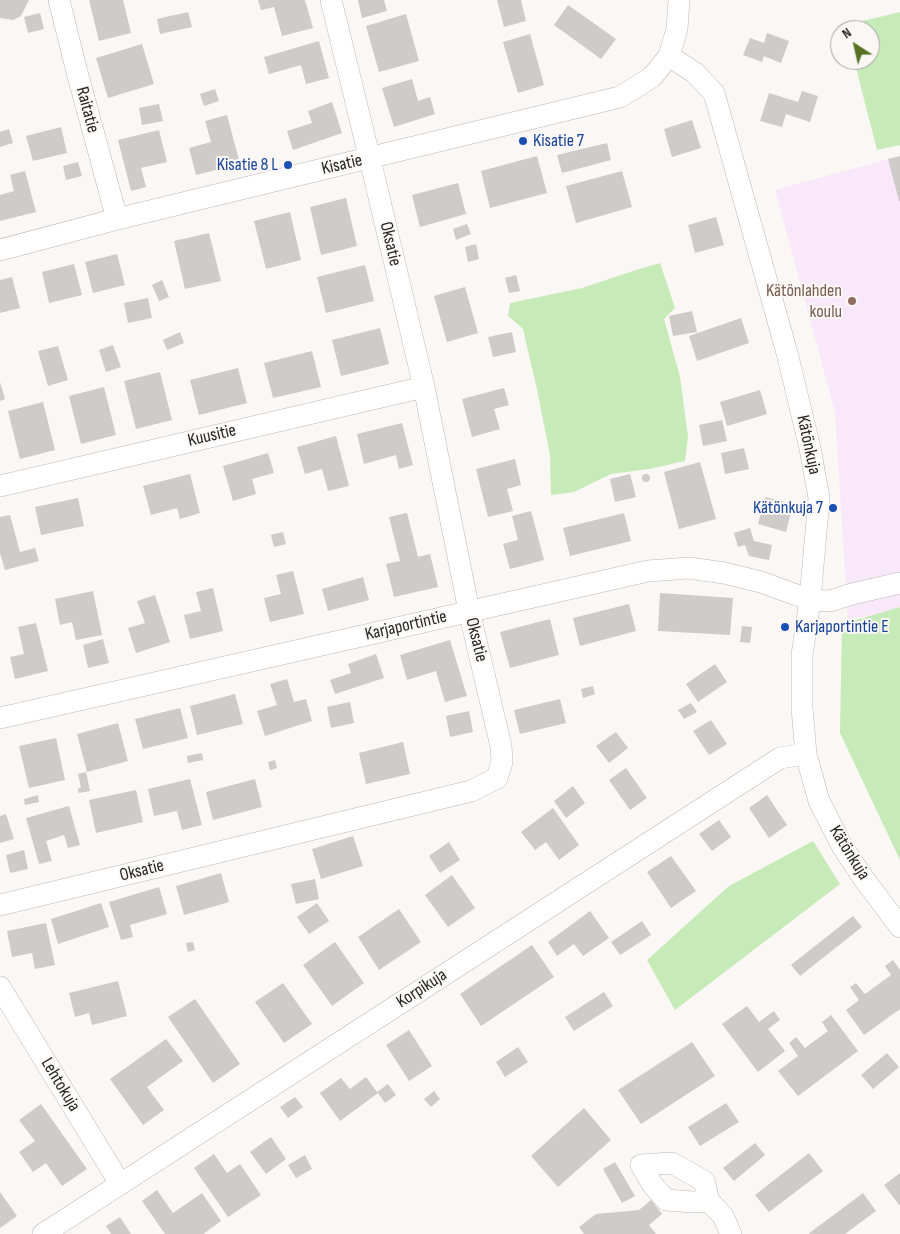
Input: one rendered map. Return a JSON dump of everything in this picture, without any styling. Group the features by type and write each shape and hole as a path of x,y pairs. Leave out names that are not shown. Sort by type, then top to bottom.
{"street":[{"name":"Raitatie","path":"59,0 117,219"},
{"name":"Oksatie","path":"0,905 471,791 497,778 502,762 502,746 469,612 424,386 331,0"},
{"path":"669,56 677,29 679,0"},
{"name":"Kisatie","path":"0,250 117,219 620,97 652,77 669,56"},
{"name":"Kätönkuja","path":"669,56 695,73 714,93 787,353 810,448 819,498 810,600 802,655 802,708 806,754 819,801 842,846 900,927"},
{"name":"Kuusitie","path":"0,486 424,386"},
{"name":"Karjaportintie","path":"0,718 648,571 690,568 724,573 761,582 810,600 830,601 900,583"},
{"name":"Korpikuja","path":"43,1234 780,758 806,754"},
{"name":"Lehtokuja","path":"0,987 119,1184"},
{"path":"709,1201 666,1200 652,1184 641,1165 672,1163 704,1181 709,1201 723,1216 732,1234"}],"shaded area":[{"name":"Kätönlahden koulu","path":"900,156 900,608 848,620 835,412 775,190"}],"green space":[{"path":"900,12 900,145 877,150 857,70 880,70 880,20 867,20"},
{"path":"660,263 675,308 664,319 680,377 688,437 685,461 649,469 611,474 574,492 551,495 550,455 538,394 523,329 508,316 510,303 582,288"},
{"path":"900,607 900,860 840,733 842,624"},
{"path":"813,841 840,884 675,1010 647,960 729,886"}],"building":[{"path":"0,0 29,0 21,16 13,20 0,18"},
{"path":"89,0 123,0 131,33 99,41"},
{"path":"258,0 305,0 313,28 282,36 274,7 261,10"},
{"path":"358,0 384,0 387,11 362,18"},
{"path":"497,0 521,0 526,21 504,27"},
{"path":"568,5 616,39 601,59 554,25"},
{"path":"188,12 192,27 160,34 157,19"},
{"path":"40,13 44,29 28,33 24,17"},
{"path":"406,14 419,61 379,72 366,26"},
{"path":"767,33 789,41 781,63 764,56 762,62 743,55 750,38 764,43"},
{"path":"530,34 544,85 518,93 503,42"},
{"path":"319,41 329,78 306,84 301,65 269,74 264,57"},
{"path":"142,44 154,84 108,98 96,58"},
{"path":"412,79 418,101 430,97 435,114 394,127 382,88"},
{"path":"215,89 219,101 204,106 200,94"},
{"path":"802,91 818,96 810,122 786,114 782,127 760,121 769,93 798,102"},
{"path":"332,102 342,133 293,150 287,131 312,123 308,111"},
{"path":"159,104 163,121 142,125 139,108"},
{"path":"227,115 240,164 196,175 189,148 211,142 205,121"},
{"path":"692,120 701,148 672,157 664,129"},
{"path":"61,127 67,153 33,161 26,136"},
{"path":"9,129 13,143 0,147 0,132"},
{"path":"159,130 167,162 141,168 146,187 131,191 118,140"},
{"path":"607,143 611,160 562,173 557,155"},
{"path":"537,156 547,193 490,208 481,171"},
{"path":"900,156 900,201 899,201 888,159"},
{"path":"78,162 82,176 66,180 63,166"},
{"path":"25,171 36,212 0,221 0,195 14,191 10,175"},
{"path":"622,171 632,207 576,223 566,186"},
{"path":"458,183 466,214 420,227 412,195"},
{"path":"346,198 357,246 321,255 310,207"},
{"path":"290,212 301,260 266,269 254,221"},
{"path":"716,217 724,245 695,253 688,225"},
{"path":"467,224 471,234 456,240 453,229"},
{"path":"209,233 221,281 185,289 174,241"},
{"path":"476,244 479,259 468,262 465,247"},
{"path":"117,254 125,285 93,293 85,262"},
{"path":"74,264 82,295 49,303 42,272"},
{"path":"365,265 374,301 326,313 317,277"},
{"path":"516,275 520,291 509,293 505,278"},
{"path":"12,277 20,308 0,313 0,280"},
{"path":"162,280 169,297 159,301 152,285"},
{"path":"465,287 478,333 447,342 434,296"},
{"path":"148,298 152,318 128,323 124,303"},
{"path":"692,311 697,332 673,336 669,316"},
{"path":"741,318 749,343 697,361 689,336"},
{"path":"380,328 389,364 341,376 332,340"},
{"path":"180,332 184,343 167,350 163,340"},
{"path":"512,332 516,352 493,357 488,337"},
{"path":"113,345 121,367 106,372 99,350"},
{"path":"58,346 68,380 48,386 38,351"},
{"path":"312,351 321,387 273,398 264,363"},
{"path":"238,368 247,403 199,415 190,380"},
{"path":"160,372 172,420 136,429 124,381"},
{"path":"0,382 5,399 0,401"},
{"path":"104,387 116,435 81,444 69,396"},
{"path":"504,388 509,405 494,409 500,429 472,437 462,399"},
{"path":"760,390 767,414 727,426 720,402"},
{"path":"43,402 55,450 20,459 8,411"},
{"path":"722,420 727,441 703,446 699,425"},
{"path":"402,423 413,465 399,469 396,455 364,464 357,434"},
{"path":"336,436 349,486 328,491 322,469 305,474 297,447"},
{"path":"744,448 749,469 725,474 721,453"},
{"path":"268,453 274,473 252,479 256,494 233,501 223,466"},
{"path":"515,459 521,485 507,489 513,511 488,517 476,469"},
{"path":"700,462 716,519 679,529 664,472"},
{"path":"190,474 200,513 180,519 177,508 151,515 143,486"},
{"path":"630,474 636,497 615,502 610,479"},
{"path":"646,474 650,478 646,482 642,478"},
{"path":"765,497 793,504 786,532 758,524"},
{"path":"78,498 84,526 41,535 35,507"},
{"path":"531,511 544,560 510,569 503,544 518,540 512,516"},
{"path":"407,513 418,557 430,554 438,587 394,597 386,564 400,561 389,517"},
{"path":"624,513 631,541 570,556 563,528"},
{"path":"10,515 20,552 35,548 39,561 5,570 0,553 0,517"},
{"path":"750,528 754,541 772,545 769,560 749,556 745,545 738,547 734,533"},
{"path":"283,532 286,544 274,547 271,535"},
{"path":"293,571 304,614 270,622 264,598 281,594 276,575"},
{"path":"363,577 369,600 328,611 322,589"},
{"path":"213,588 223,631 190,639 184,615 201,611 196,592"},
{"path":"93,591 102,635 76,640 72,622 60,625 55,599"},
{"path":"660,593 733,598 730,635 658,631"},
{"path":"155,595 170,642 136,653 128,628 145,623 137,601"},
{"path":"629,604 636,631 580,646 573,618"},
{"path":"550,619 559,655 510,668 500,632"},
{"path":"36,623 48,671 15,679 10,657 24,654 18,627"},
{"path":"742,626 752,627 750,643 740,642"},
{"path":"103,639 109,663 88,668 83,645"},
{"path":"450,640 467,696 445,702 436,671 407,680 400,655"},
{"path":"376,654 384,678 335,694 330,680 351,673 348,664"},
{"path":"715,664 727,682 698,702 686,684"},
{"path":"287,679 294,702 306,699 312,721 265,736 257,711 277,705 270,684"},
{"path":"593,686 595,694 583,698 581,689"},
{"path":"235,694 243,724 197,735 190,706"},
{"path":"560,699 566,723 520,734 514,710"},
{"path":"350,702 354,723 331,728 327,707"},
{"path":"691,703 697,712 684,719 678,710"},
{"path":"180,708 188,738 143,749 135,719"},
{"path":"469,711 473,732 450,737 446,716"},
{"path":"711,720 727,744 709,755 693,731"},
{"path":"118,723 128,761 87,772 77,734"},
{"path":"616,732 628,748 609,763 596,746"},
{"path":"56,738 65,780 29,788 19,746"},
{"path":"403,742 410,774 366,784 359,753"},
{"path":"202,753 203,760 188,763 187,756"},
{"path":"275,760 277,768 270,770 268,762"},
{"path":"626,768 647,798 630,810 609,780"},
{"path":"86,772 90,791 79,793 78,788 81,788 78,774"},
{"path":"190,779 202,825 182,830 177,811 154,816 148,789"},
{"path":"255,779 262,807 213,820 206,792"},
{"path":"573,786 585,803 566,818 554,801"},
{"path":"136,790 143,822 96,833 89,800"},
{"path":"38,795 39,802 25,805 24,799"},
{"path":"767,795 787,825 769,838 749,808"},
{"path":"69,806 80,845 68,848 64,835 46,841 52,861 39,864 26,818"},
{"path":"553,808 579,845 559,860 546,842 535,850 521,832"},
{"path":"6,814 14,839 0,843 0,816"},
{"path":"719,820 731,837 712,851 699,834"},
{"path":"353,836 363,866 321,879 312,849"},
{"path":"449,842 460,860 440,873 429,856"},
{"path":"24,850 28,869 10,873 6,855"},
{"path":"671,856 696,891 671,908 647,872"},
{"path":"221,873 229,902 184,915 176,886"},
{"path":"452,875 475,908 448,927 425,895"},
{"path":"315,879 319,899 296,904 291,884"},
{"path":"159,887 167,914 130,925 133,937 121,940 109,902"},
{"path":"101,903 109,927 58,944 51,919"},
{"path":"317,903 329,921 309,934 297,917"},
{"path":"399,909 421,942 379,970 358,937"},
{"path":"590,911 609,938 583,956 574,944 557,956 548,942"},
{"path":"853,916 862,927 800,976 791,965"},
{"path":"642,921 651,935 620,955 611,942"},
{"path":"46,923 55,965 35,969 32,953 12,957 7,931"},
{"path":"193,942 195,950 188,952 186,943"},
{"path":"335,942 364,983 332,1006 303,965"},
{"path":"532,945 554,977 481,1026 460,994"},
{"path":"893,960 900,970 900,1009 864,1035 846,1010 859,1000 850,987 856,983 865,994 891,975 885,966"},
{"path":"118,981 127,1016 92,1025 89,1013 75,1017 69,993"},
{"path":"283,983 312,1024 284,1043 255,1002"},
{"path":"604,992 613,1006 574,1031 565,1017"},
{"path":"195,999 240,1064 213,1083 168,1017"},
{"path":"747,1006 759,1022 774,1011 780,1020 768,1029 785,1051 758,1072 722,1024"},
{"path":"831,1015 858,1051 798,1096 778,1071 798,1056 789,1043 796,1037 805,1048 828,1031 822,1022"},
{"path":"409,1030 432,1066 409,1081 386,1045"},
{"path":"166,1039 183,1061 147,1087 164,1110 143,1125 110,1079"},
{"path":"692,1042 715,1076 641,1124 618,1090"},
{"path":"518,1047 528,1062 505,1077 496,1062"},
{"path":"887,1053 899,1067 873,1089 861,1075"},
{"path":"366,1077 377,1092 388,1084 396,1095 385,1103 378,1093 340,1121 320,1093 341,1078 350,1089"},
{"path":"434,1091 440,1099 431,1107 424,1099"},
{"path":"295,1097 303,1107 288,1118 280,1107"},
{"path":"726,1103 739,1122 700,1146 688,1127"},
{"path":"41,1104 87,1169 62,1186 46,1163 33,1172 19,1152 35,1141 19,1120"},
{"path":"584,1108 611,1140 558,1187 531,1156"},
{"path":"271,1137 286,1159 266,1174 250,1152"},
{"path":"755,1143 765,1155 734,1181 723,1168"},
{"path":"809,1153 823,1171 769,1212 755,1195"},
{"path":"214,1154 227,1173 240,1164 261,1195 228,1217 194,1168"},
{"path":"305,1155 312,1169 296,1178 288,1165"},
{"path":"615,1162 635,1196 622,1203 603,1169"},
{"path":"900,1173 900,1206 884,1185"},
{"path":"157,1190 173,1213 202,1193 221,1221 203,1234 165,1234 142,1201"},
{"path":"0,1192 17,1216 0,1228"},
{"path":"863,1193 876,1211 845,1234 808,1234"},
{"path":"651,1200 662,1214 649,1225 656,1234 584,1234 579,1227 596,1214 639,1210"},
{"path":"120,1217 131,1234 111,1234 106,1226"}],"place":[{"name":"Kisatie 7","path":"523,141"},
{"name":"Kisatie 8 L","path":"288,165"},
{"name":"Kätönlahden koulu","path":"852,301"},
{"name":"Kätönkuja 7","path":"833,508"},
{"name":"Karjaportintie E","path":"785,627"}]}
